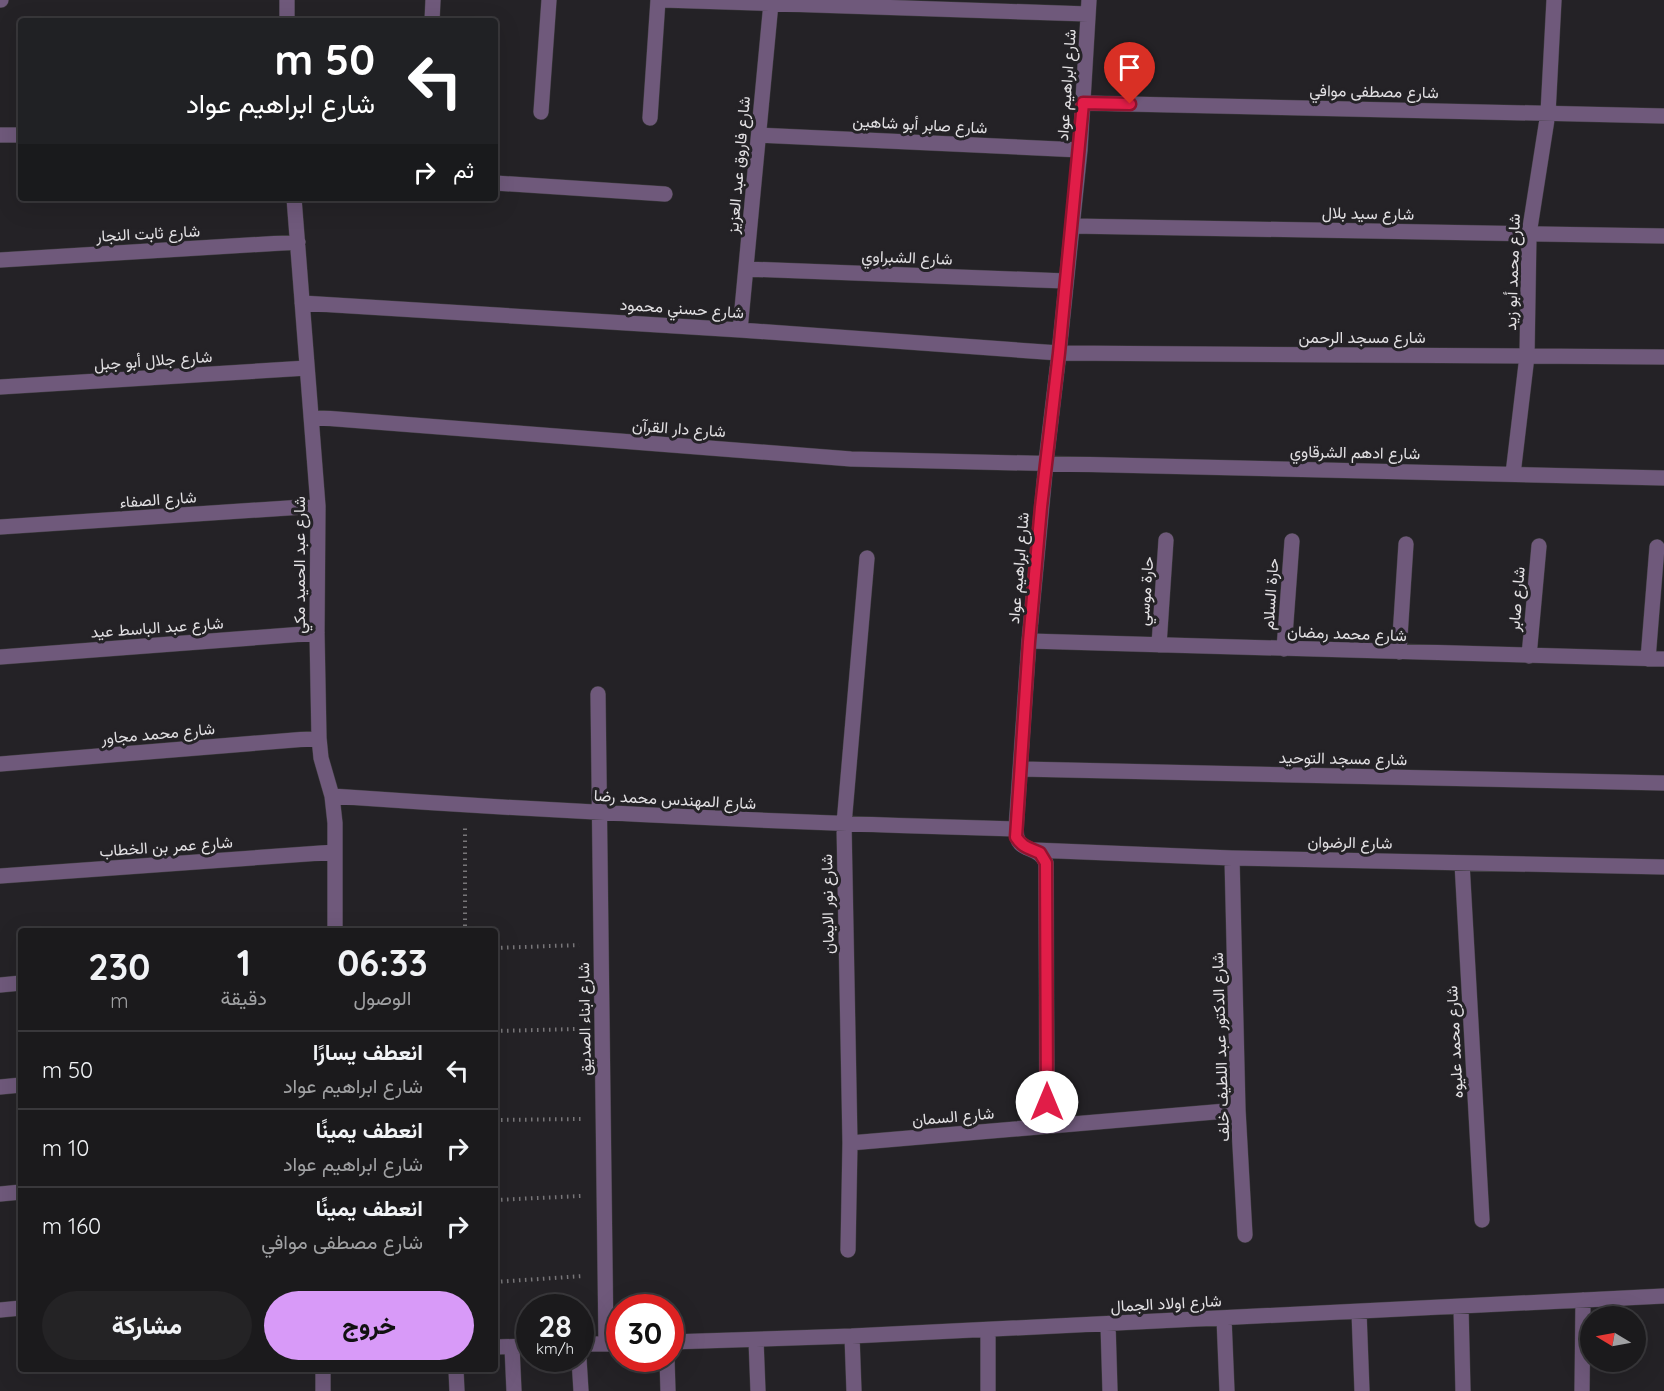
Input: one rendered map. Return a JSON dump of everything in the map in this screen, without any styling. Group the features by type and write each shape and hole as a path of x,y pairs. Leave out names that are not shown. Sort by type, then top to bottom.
{"street":[{"path":"287,0 287,18"},
{"path":"432,18 433,0"},
{"path":"541,112 549,0"},
{"path":"650,118 658,0"},
{"path":"663,0 1089,7"},
{"name":"شارع محمد أبو زيد","path":"1513,474 1527,356 1529,234 1548,113 1554,0"},
{"name":"شارع فاروق عبد العزيز","path":"740,330 771,3"},
{"name":"شارع ابراهيم عواد","path":"1016,829 1029,642 1080,150 1089,7"},
{"name":"شارع مصطفى موافي","path":"1083,103 1664,116"},
{"path":"0,135 18,135"},
{"name":"شارع صابر أبو شاهين","path":"759,135 1080,150"},
{"path":"498,183 665,194"},
{"name":"شارع عبد الحميد مكي","path":"294,201 318,506 319,738 321,758 332,796 335,823 335,928"},
{"name":"شارع سيد بلال","path":"1072,226 1664,236"},
{"name":"شارع ثابت النجار","path":"0,260 298,242"},
{"name":"شارع الشبراوي","path":"746,269 1066,281"},
{"name":"شارع حسني محمود","path":"302,303 740,330 1059,353"},
{"name":"شارع مسجد الرحمن","path":"1059,353 1664,357"},
{"name":"شارع جلال أبو جبل","path":"0,387 308,368"},
{"name":"شارع دار القرآن","path":"311,417 851,459 1046,462"},
{"name":"شارع ادهم الشرقاوي","path":"1046,462 1664,478"},
{"name":"شارع الصفاء","path":"0,528 318,506"},
{"name":"حارة موسي","path":"1159,645 1166,540"},
{"name":"حارة السلام","path":"1284,649 1292,541"},
{"path":"1400,652 1406,544"},
{"name":"شارع صابر","path":"1529,656 1539,546"},
{"path":"1648,659 1657,548"},
{"name":"شارع نور الايمان","path":"848,1250 850,1143 844,824 867,558"},
{"name":"شارع عبد الباسط عيد","path":"0,657 317,633"},
{"name":"شارع محمد رمضان","path":"1029,642 1664,659"},
{"name":"شارع ابناء الصديق","path":"598,694 605,1274 607,1294"},
{"name":"شارع محمد مجاور","path":"0,764 319,738"},
{"name":"شارع مسجد التوحيد","path":"1021,769 1664,783"},
{"name":"شارع المهندس محمد رضا","path":"332,796 600,814 1016,829"},
{"path":"1016,829 1016,837 1020,844 1040,853 1046,863 1047,1126"},
{"name":"شارع الرضوان","path":"1034,850 1233,858 1664,867"},
{"name":"شارع عمر بن الخطاب","path":"0,876 336,852"},
{"name":"شارع الدكتور عبد اللطيف خلف","path":"1233,858 1238,1110 1245,1235"},
{"name":"شارع محمد عليوه","path":"1461,862 1482,1220"},
{"path":"0,986 18,984"},
{"path":"0,1087 18,1085"},
{"name":"شارع السمان","path":"850,1143 1238,1110"},
{"path":"0,1194 18,1192"},
{"name":"شارع اولاد الجمال","path":"684,1342 988,1330 1664,1296"},
{"path":"1582,1391 1583,1300"},
{"path":"1461,1307 1462,1391"},
{"path":"0,1310 18,1308"},
{"path":"1359,1312 1362,1391"},
{"path":"1224,1318 1227,1391"},
{"path":"1108,1324 1110,1391"},
{"path":"988,1330 988,1391"},
{"path":"852,1336 854,1391"},
{"path":"756,1340 758,1391"},
{"path":"498,1347 516,1347"},
{"path":"512,1347 514,1391"},
{"path":"323,1372 323,1391"},
{"path":"456,1372 457,1391"},
{"path":"580,1372 581,1391"},
{"path":"667,1372 668,1391"}],"path":[{"path":"465,806 465,928"},
{"path":"498,948 601,944"},
{"path":"498,1031 602,1029"},
{"path":"498,1120 603,1118"},
{"path":"498,1200 604,1194"},
{"path":"498,1282 605,1274"}],"route":[{"path":"1047,1102 1046,863 1040,853 1027,849 1016,837 1029,642 1083,103 1130,104"}]}
